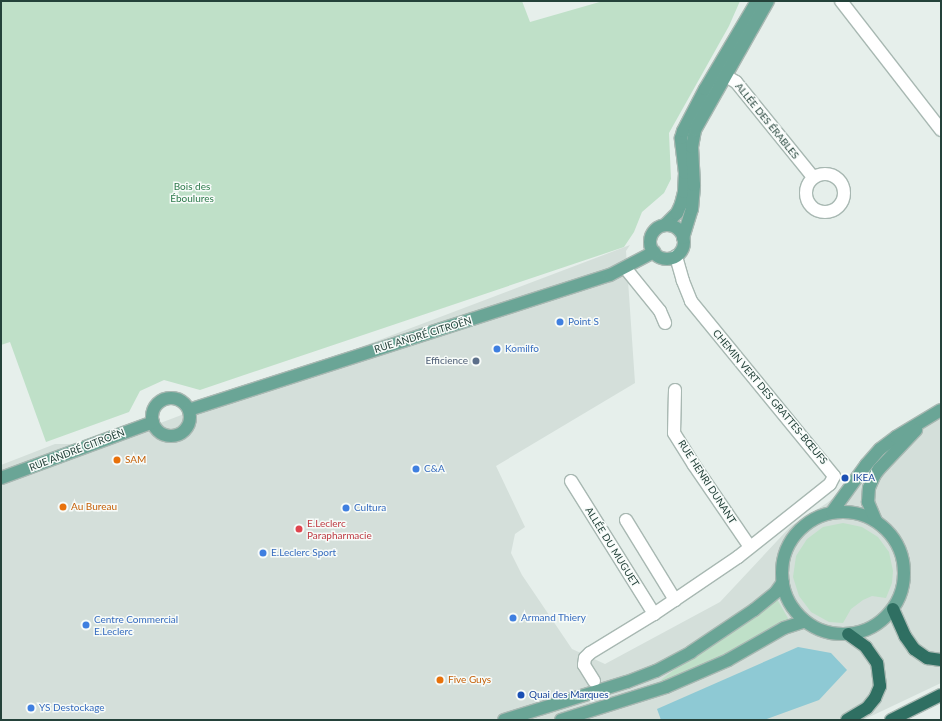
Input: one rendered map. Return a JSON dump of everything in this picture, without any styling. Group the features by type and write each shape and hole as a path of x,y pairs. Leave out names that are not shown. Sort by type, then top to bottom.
{"highway":[{"path":"893,609 905,636 914,649 927,658 941,660"},
{"path":"847,720 867,708 875,698 880,686 877,663 866,647 848,634"},
{"path":"891,720 941,695"}],"main road":[{"path":"687,149 694,185 692,209 683,238 682,248 676,256 664,258 654,252 650,244 652,235 657,228 665,225 676,213 681,204 684,192 687,149 721,73 757,1"},
{"path":"721,73 768,1"},
{"path":"665,225 675,227 683,238"},
{"name":"RUE ANDRÉ CITROËN","path":"189,410 610,275 626,269 654,252"},
{"path":"178,399 186,405 189,410 189,423 184,431 177,435 165,435 159,432 153,422 153,411 158,402 163,400 178,399"},
{"path":"832,512 873,456 887,443 941,410"},
{"path":"876,521 868,502 874,476 930,417"},
{"name":"RUE ANDRÉ CITROËN","path":"1,478 153,422"},
{"path":"504,720 627,682 656,671 708,641 754,610 776,592 782,582 784,559 793,537 810,521 832,512 855,512 876,521 894,537 899,546 905,566 903,588 893,609 886,618 868,629 848,634 825,632 805,621 793,608 782,582"},
{"path":"561,720 666,687 728,660 784,628 805,621"}],"street":[{"path":"841,1 941,130"},
{"name":"ALLÉE DES ÉRABLES","path":"721,73 736,82 813,178"},
{"name":"CHEMIN VERT DES GRATTES-BŒUFS","path":"594,681 584,665 585,658 598,648 654,614 738,558 830,484 834,476 691,301 683,281 676,256"},
{"path":"626,269 660,311 665,323"},
{"name":"RUE HENRI DUNANT","path":"675,390 674,433 750,547"},
{"name":"ALLÉE DU MUGUET","path":"571,480 654,614"},
{"path":"626,520 675,600"}],"shaded area":[{"path":"630,245 626,251 635,383 496,466 525,527 515,534 511,553 522,575 572,649 605,664 720,602 791,526 827,503 941,410 941,683 863,720 1,720 1,465 55,444 105,444"}],"green space":[{"name":"Bois des Éboulures","path":"1,1 522,1 530,22 603,1 740,1 729,26 669,133 671,179 664,193 642,212 634,232 624,247 200,390 164,380 140,391 129,412 46,442 10,342 1,345"},
{"path":"843,523 862,527 878,537 889,552 893,571 892,583 886,598 872,596 863,600 851,609 843,623 829,622 811,612 799,596 793,577 796,556 807,539 823,527"},
{"path":"777,599 789,620 774,626 712,661 662,683 661,680 679,666 769,607"}],"water":[{"path":"798,647 831,653 847,670 819,700 764,720 661,720 657,709"}],"place":[{"name":"Point S","path":"560,322"},
{"name":"Komilfo","path":"497,349"},
{"name":"Efficience","path":"476,361"},
{"name":"SAM","path":"117,460"},
{"name":"C&A","path":"416,469"},
{"name":"IKEA","path":"845,478"},
{"name":"Au Bureau","path":"63,507"},
{"name":"Cultura","path":"346,508"},
{"name":"E.Leclerc Parapharmacie","path":"299,529"},
{"name":"E.Leclerc Sport","path":"263,553"},
{"name":"Armand Thiery","path":"513,618"},
{"name":"Centre Commercial E.Leclerc","path":"86,625"},
{"name":"Five Guys","path":"440,680"},
{"name":"Quai des Marques","path":"521,695"},
{"name":"YS Destockage","path":"31,708"}]}
